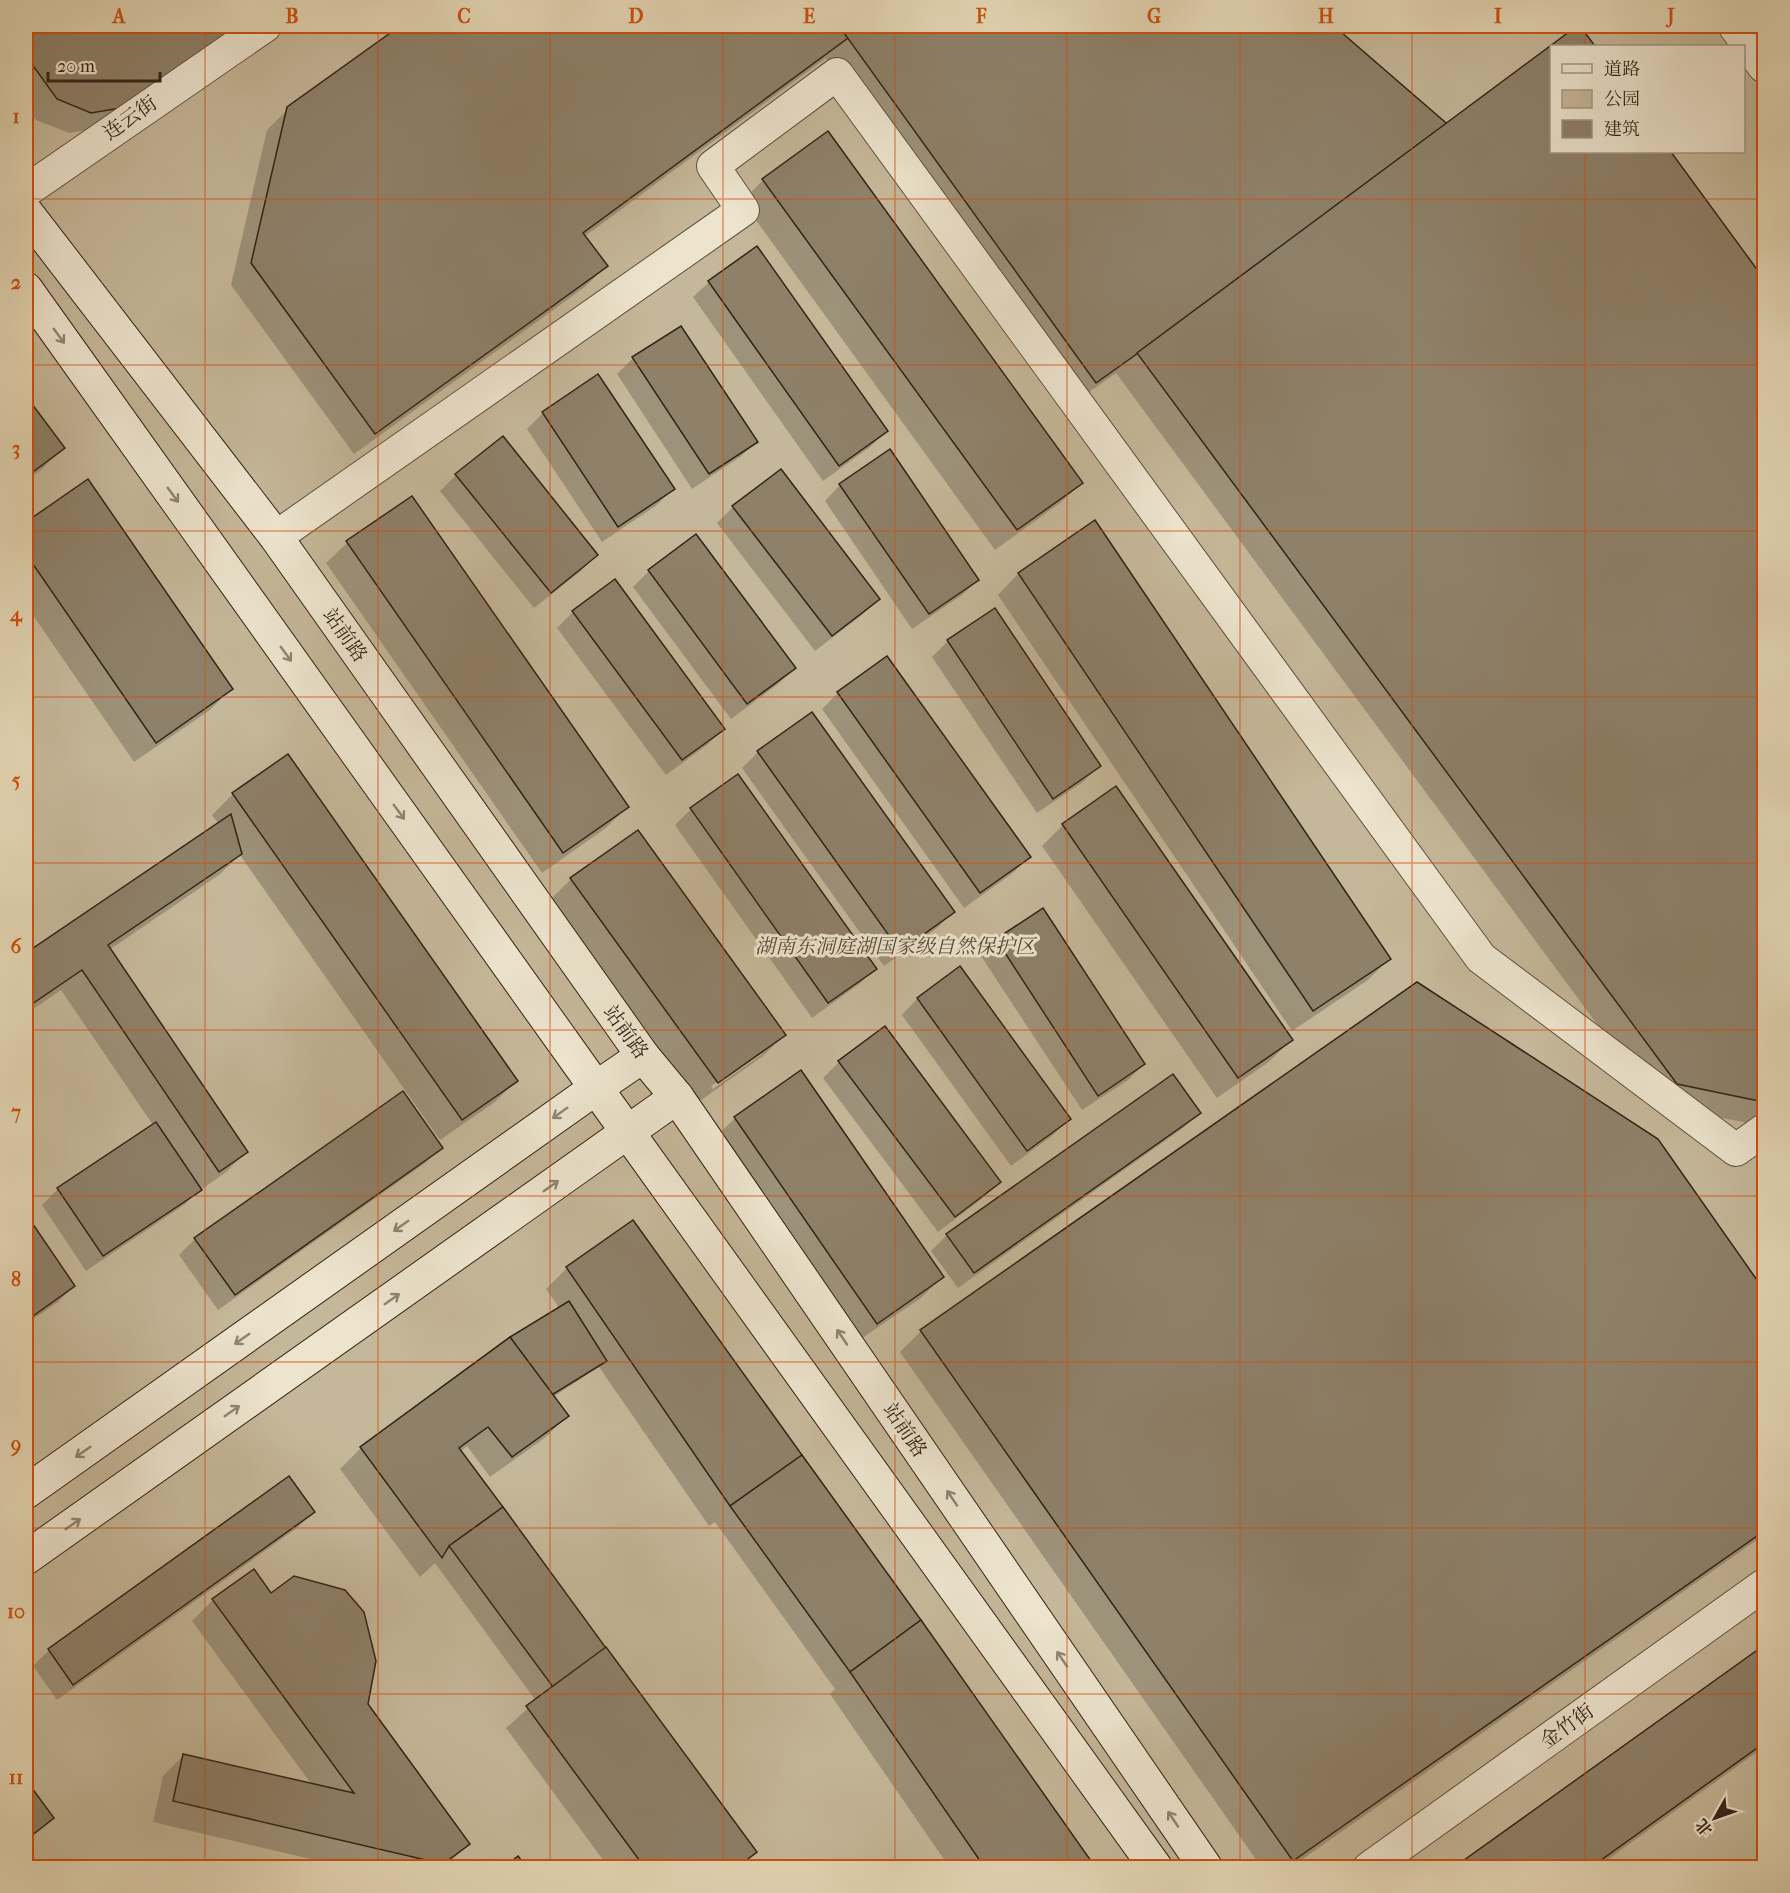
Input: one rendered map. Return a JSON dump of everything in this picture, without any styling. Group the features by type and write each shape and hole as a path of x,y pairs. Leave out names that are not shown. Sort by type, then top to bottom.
{"main road":[{"path":"1735,26 1764,66"},
{"name":"站前路","path":"26,212 276,537 643,1056 676,1097 1206,1868"},
{"path":"26,289 1156,1868"},
{"path":"26,1492 643,1056"},
{"path":"26,1558 676,1097"}],"street":[{"name":"连云街","path":"26,191 265,26"},
{"path":"276,537 742,210 713,166 837,74 1481,958 1736,1150 1764,1130"},
{"name":"金竹街","path":"1369,1868 1764,1585"}],"green space":[{"name":"湖南东洞庭湖国家级自然保护区","path":"26,26 1764,26 1764,1867 26,1868"}],"building":[{"path":"26,26 254,26 150,103 91,113 57,99 26,56"},
{"path":"400,26 839,26 848,38 583,233 608,266 375,434 251,263 287,107"},
{"path":"839,26 1334,26 1453,129 1096,383"},
{"path":"1580,26 1594,45 1551,45"},
{"path":"1550,46 1550,153 1672,153 1764,279 1764,1102 1677,1084 1137,353"},
{"path":"828,131 1083,483 1017,530 762,179"},
{"path":"757,246 888,431 839,466 708,281"},
{"path":"681,326 758,442 709,474 632,357"},
{"path":"598,374 675,489 618,527 542,412"},
{"path":"26,396 65,448 26,477"},
{"path":"503,436 598,555 551,593 455,474"},
{"path":"890,449 979,580 929,614 839,484"},
{"path":"781,469 880,599 832,636 732,506"},
{"path":"88,479 233,689 156,743 26,554 26,522"},
{"path":"412,496 629,807 563,853 346,541"},
{"path":"1095,520 1391,959 1313,1011 1018,573"},
{"path":"696,534 796,668 747,704 648,570"},
{"path":"615,579 725,729 682,760 572,611"},
{"path":"995,608 1101,766 1053,799 947,640"},
{"path":"887,656 1031,857 980,893 837,692"},
{"path":"812,712 955,912 900,951 757,751"},
{"path":"288,754 518,1081 462,1120 232,793"},
{"path":"738,774 877,969 828,1003 690,808"},
{"path":"1116,786 1293,1040 1238,1078 1062,824"},
{"path":"231,814 242,854 108,945 248,1152 219,1172 82,970 26,1008 26,953"},
{"path":"638,830 786,1035 718,1083 570,878"},
{"path":"1043,908 1145,1064 1098,1096 996,939"},
{"path":"960,966 1071,1119 1027,1151 917,998"},
{"path":"1417,982 1658,1139 1764,1290 1764,1531 1293,1861 920,1330"},
{"path":"885,1026 1001,1182 955,1217 838,1061"},
{"path":"801,1070 944,1277 877,1324 734,1117"},
{"path":"1173,1074 1201,1113 974,1273 946,1234"},
{"path":"403,1091 443,1148 235,1295 194,1238"},
{"path":"156,1122 202,1190 103,1256 57,1188"},
{"path":"26,1214 75,1286 26,1321"},
{"path":"633,1220 802,1455 730,1506 566,1267"},
{"path":"569,1301 607,1361 547,1398 510,1337"},
{"path":"510,1337 569,1416 512,1457 488,1427 459,1448 503,1507 449,1546 442,1558 360,1447"},
{"path":"802,1455 921,1620 850,1672 730,1506"},
{"path":"289,1476 315,1512 73,1685 48,1649"},
{"path":"503,1507 606,1648 553,1687 449,1546"},
{"path":"254,1569 271,1593 294,1576 345,1590 364,1612 376,1661 368,1704 470,1844 443,1864 173,1801 183,1754 354,1793 212,1599"},
{"path":"921,1620 1096,1868 985,1868 850,1672"},
{"path":"606,1647 757,1852 736,1868 645,1868 526,1706"},
{"path":"1756,1651 1764,1662 1764,1743 1590,1868 1453,1868"},
{"path":"26,1780 54,1818 26,1840"},
{"path":"518,1856 527,1868 503,1868"}]}
